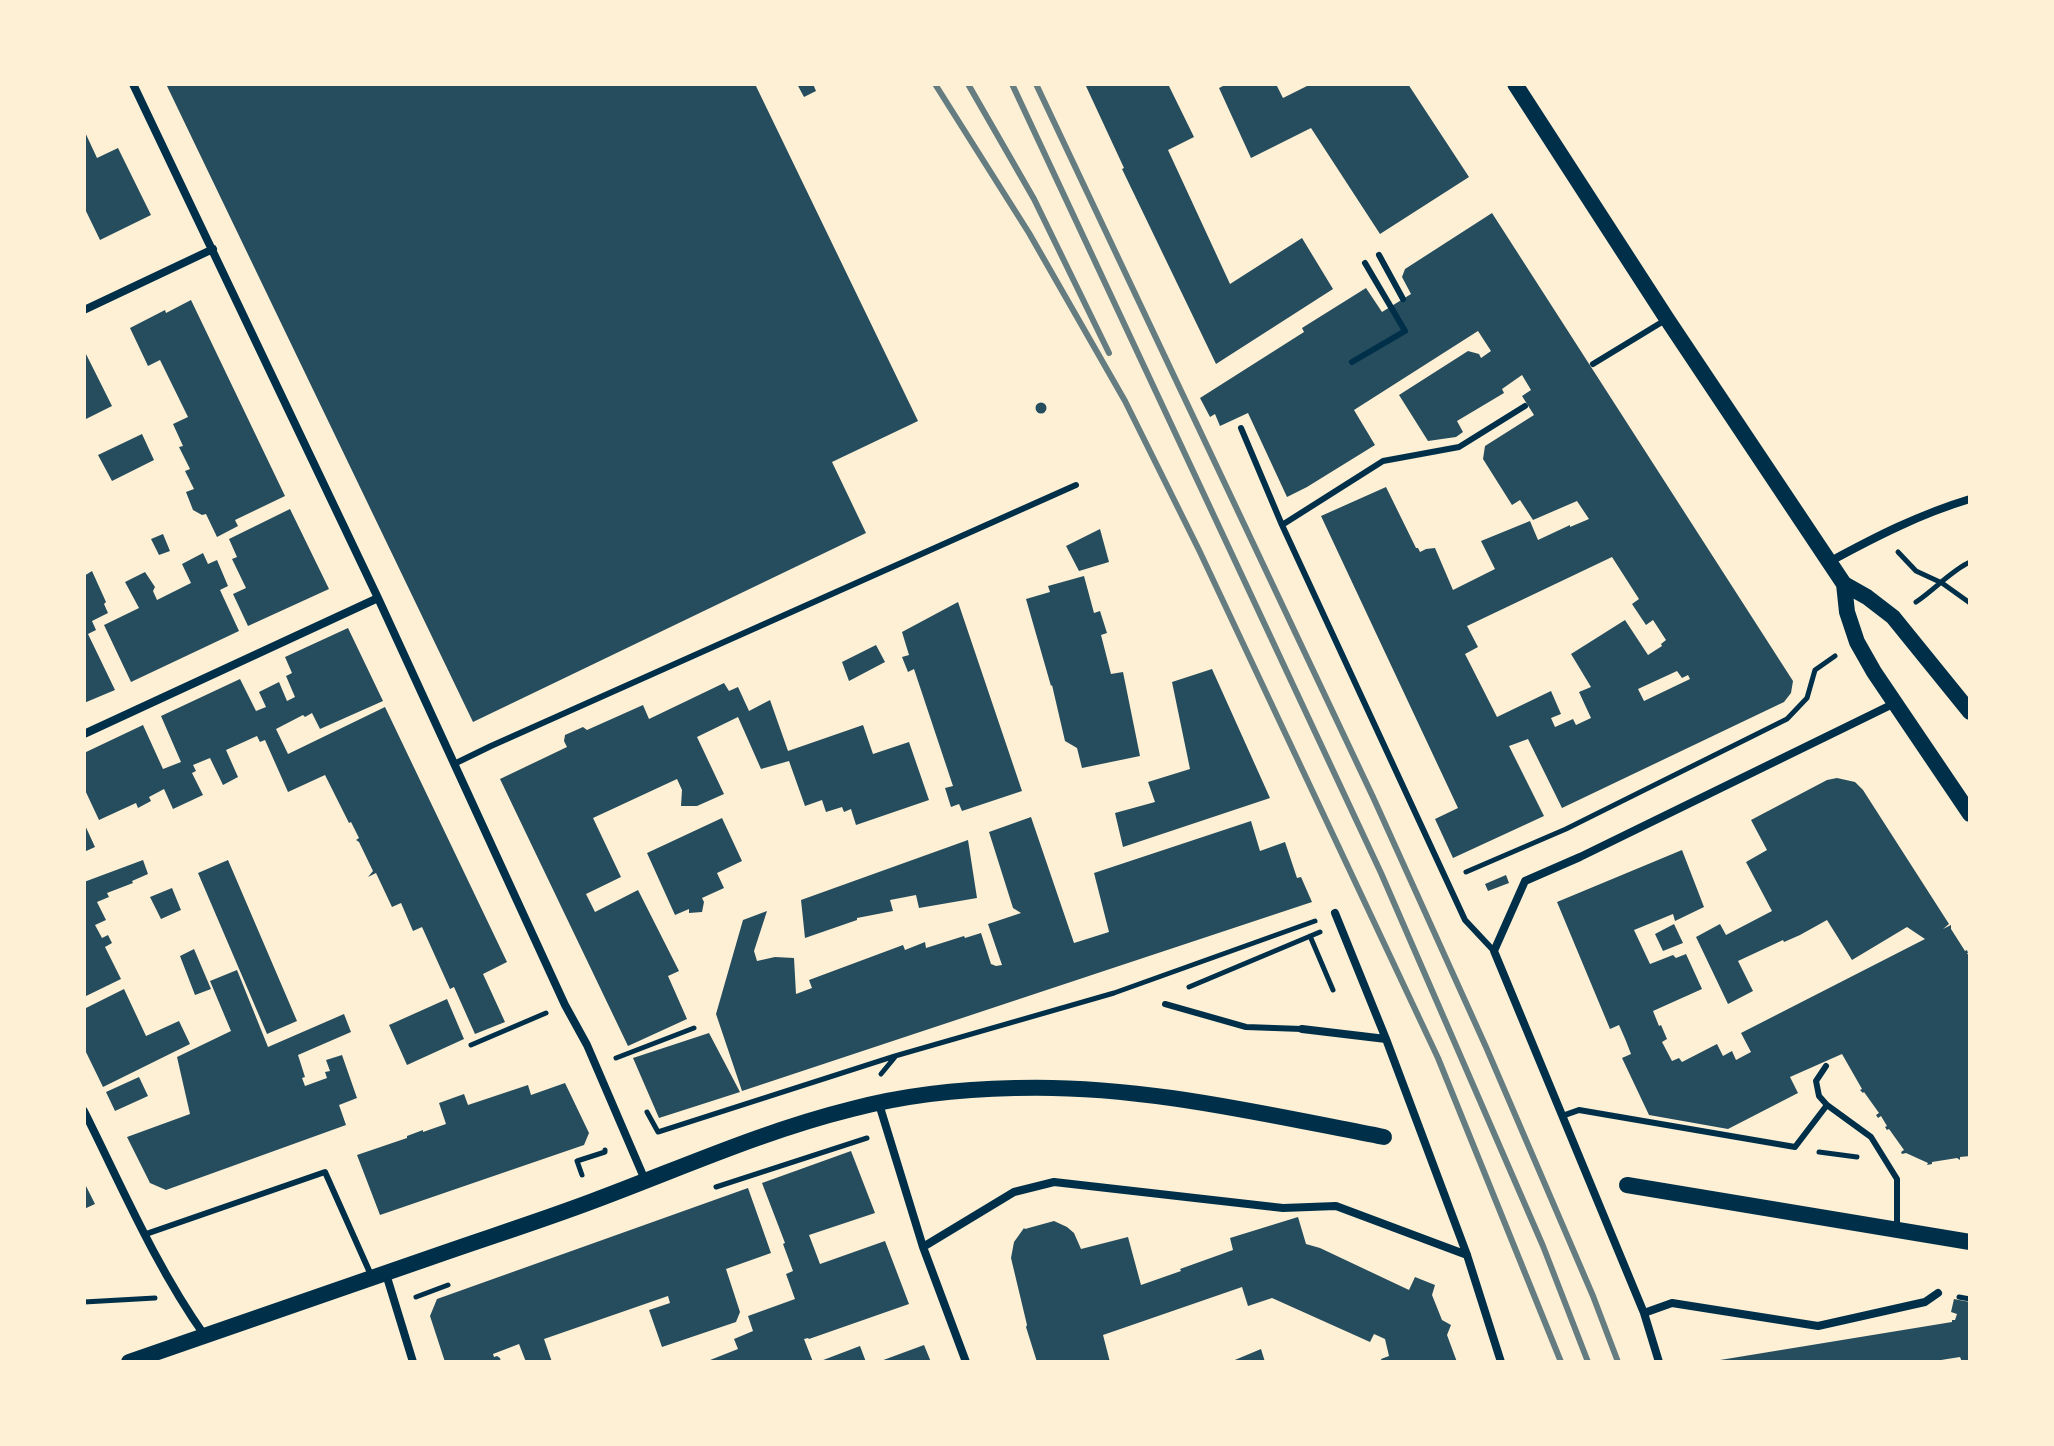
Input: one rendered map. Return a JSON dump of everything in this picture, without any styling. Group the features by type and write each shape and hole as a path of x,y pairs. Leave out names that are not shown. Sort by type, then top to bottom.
{"main road":[{"path":"1515,84 1844,584 1893,617 1970,712"},
{"path":"1844,584 1847,612 1857,642 1970,814"},
{"path":"129,1362 594,1201 817,1118 879,1103 1017,1087 1071,1089 1210,1104 1384,1137"},
{"path":"1627,1185 1970,1242"}],"street":[{"path":"133,84 378,598 596,1066 645,1180"},
{"path":"84,310 213,249"},
{"path":"1829,562 1880,534 1938,508 1970,499"},
{"path":"84,734 378,598"},
{"path":"1659,1362 1644,1313 1494,951 1525,881 1895,703"},
{"path":"1335,913 1467,1255 1501,1362"},
{"path":"1302,1029 1386,1039"},
{"path":"879,1103 923,1247 966,1362"},
{"path":"84,1111 186,1309 206,1336"},
{"path":"923,1247 1014,1192 1054,1182 1283,1208 1336,1206 1467,1255"},
{"path":"379,1276 413,1362"},
{"path":"1644,1313 1672,1303 1818,1326 1925,1302 1938,1293"}],"lane":[{"path":"1379,255 1403,299"},
{"path":"1352,362 1405,331 1365,263"},
{"path":"1593,364 1667,319"},
{"path":"1282,525 1383,461 1459,447 1525,406"},
{"path":"1241,428 1282,525 1465,920 1494,951"},
{"path":"454,764 1076,485"},
{"path":"1165,1004 1246,1027 1302,1029"},
{"path":"1826,1066 1816,1081 1819,1096 1871,1137 1897,1179 1897,1230"},
{"path":"1562,1116 1579,1110 1795,1147 1827,1105"},
{"path":"146,1234 325,1172 379,1276"}],"path":[{"path":"1880,534 1916,571 1942,583 1970,603"},
{"path":"1942,583 1970,562"},
{"path":"1456,876 1566,829 1787,719 1807,698 1815,670"},
{"path":"647,1112 658,1132 895,1056 1114,993 1335,913"},
{"path":"1191,986 1321,932"},
{"path":"1310,936 1333,990"},
{"path":"471,1045 565,1005"},
{"path":"596,1066 694,1028"},
{"path":"876,1081 895,1056"},
{"path":"577,1161 605,1152 603,1142"},
{"path":"1795,1147 1830,1155 1885,1159"},
{"path":"84,1302 155,1298 175,1312 186,1309"}],"building":[{"path":"166,84 755,84 918,421 832,462 866,533 473,722"},
{"path":"797,84 813,84 816,91 804,97"},
{"path":"1085,84 1168,84 1194,137 1168,150 1230,284 1302,238 1333,289 1216,364 1122,169"},
{"path":"1227,84 1276,84 1283,98 1311,84 1408,84 1469,177 1380,234 1311,128 1251,158 1219,88"},
{"path":"84,130 97,158 118,148 151,215 100,240 84,207"},
{"path":"1492,213 1793,681 1791,693 1784,702 1562,808 1528,739 1509,746 1544,816 1453,858 1435,819 1458,808 1321,516 1386,487 1416,548 1420,552 1435,548 1453,590 1495,569 1481,541 1530,521 1538,540 1589,519 1577,501 1533,520 1520,500 1512,505 1483,459 1485,446 1534,415 1522,396 1531,390 1522,375 1502,389 1504,393 1457,421 1463,432 1456,437 1428,441 1399,395 1468,351 1479,354 1481,358 1491,351 1478,331 1354,410 1375,445 1287,497 1248,413 1220,426 1215,414 1210,417 1200,398 1304,332 1302,328 1366,288 1382,312 1411,294 1402,277 1405,269","holes":["1612,557 1639,599 1632,604 1646,625 1653,620 1666,640 1662,646 1648,655 1625,620 1571,654 1591,687 1579,692 1591,718 1576,725 1573,719 1555,727 1551,718 1561,714 1551,691 1497,717 1465,654 1478,647 1467,626","1677,671 1682,678 1688,675 1690,679 1644,701 1638,689"]},
{"path":"191,300 285,496 235,520 238,526 217,537 206,514 193,510 186,492 194,489 185,471 190,469 179,447 183,446 173,424 188,417 160,360 148,366 130,328"},
{"path":"84,350 112,406 84,420"},
{"path":"1041,403 1046,408 1041,413 1036,408"},
{"path":"142,434 154,460 112,481 98,455"},
{"path":"290,509 329,589 248,626 233,594 246,588 232,559 237,557 229,539"},
{"path":"1100,529 1109,562 1079,571 1066,546"},
{"path":"163,534 170,551 159,555 151,539"},
{"path":"203,553 208,564 217,560 228,586 220,590 239,631 131,682 104,625 139,608 125,582 145,572 155,587 153,591 157,600 191,583 182,564"},
{"path":"92,571 108,613 92,621 96,630 88,634 115,690 84,703 84,576"},
{"path":"1084,576 1094,613 1100,611 1107,633 1101,635 1111,674 1123,672 1140,756 1082,768 1077,748 1065,741 1026,599 1050,592 1048,586"},
{"path":"958,602 1022,791 962,811 959,804 951,807 945,788 953,786 914,669 908,672 902,657 909,655 902,632"},
{"path":"348,628 383,701 320,729 312,713 276,729 288,754 385,707 507,962 483,974 505,1022 475,1034 454,987 450,989 422,927 413,931 401,903 392,907 376,873 368,877 373,871 325,775 288,792 265,740 260,742 257,736 226,750 238,777 223,785 210,758 193,765 196,771 192,773 203,795 173,809 164,789 138,808 136,803 99,820 84,788 84,753 143,725 163,769 181,762 161,716 240,679 256,711 266,707 259,692 279,682 287,701 295,697 286,676 292,673 285,657"},
{"path":"876,645 885,662 849,681 842,662"},
{"path":"1212,669 1270,798 1123,847 1115,813 1155,802 1148,782 1190,769 1172,682"},
{"path":"724,683 729,691 738,687 749,711 770,700 788,751 863,725 873,754 909,742 929,800 856,825 851,809 844,812 842,807 826,812 822,800 805,806 789,761 761,769 738,717 697,737 724,794 697,806 681,806 682,790 677,779 593,818 621,877 586,894 595,912 638,890 679,971 668,976 687,1019 628,1046 500,779 567,747 565,735 583,727 587,730 643,705 649,719"},
{"path":"1837,778 1855,782 1863,790 1949,924 1943,929 1951,925 1970,958 1970,1156 1960,1157 1960,1160 1957,1158 1927,1165 1906,1153 1902,1154 1904,1150 1887,1130 1881,1116 1878,1118 1876,1115 1879,1113 1860,1090 1842,1054 1790,1077 1798,1093 1728,1129 1649,1115 1622,1058 1631,1054 1626,1041 1619,1025 1610,1029 1557,902 1682,850 1704,907 1675,921 1673,914 1634,930 1650,964 1673,955 1676,958 1686,954 1702,989 1653,1011 1667,1039 1662,1042 1672,1061 1679,1058 1682,1062 1717,1044 1723,1056 1732,1051 1736,1060 1751,1052 1741,1033 1925,939 1907,927 1852,960 1827,920 1738,961 1753,991 1728,1004 1696,937 1720,924 1726,935 1772,911 1746,862 1767,850 1751,820 1827,780"},
{"path":"1031,817 1074,943 1109,932 1094,873 1251,821 1260,851 1285,842 1297,878 1301,877 1312,902 742,1091 716,1014 743,920 767,911 754,951 757,961 775,957 794,958 796,994 812,988 809,980 903,945 905,950 925,942 926,948 981,933 991,964 1002,965 988,924 1021,913 1013,908 989,832"},
{"path":"722,818 742,861 717,873 724,888 702,898 702,912 689,913 689,909 675,915 647,853"},
{"path":"84,823 95,847 84,852"},
{"path":"968,840 977,898 919,908 916,895 890,900 893,911 857,918 805,938 801,900"},
{"path":"143,860 148,874 107,893 109,897 97,902 106,920 95,925 102,938 108,935 112,943 105,947 121,979 84,997 84,882"},
{"path":"228,860 297,1021 267,1034 198,873"},
{"path":"1506,875 1509,883 1488,891 1485,884"},
{"path":"172,888 181,910 161,919 150,897"},
{"path":"1674,924 1683,943 1663,951 1655,934"},
{"path":"194,949 211,989 195,995 180,956"},
{"path":"237,970 268,1047 344,1014 351,1032 298,1055 305,1086 327,1078 325,1072 330,1071 326,1060 342,1055 357,1098 339,1105 346,1125 166,1190 150,1183 127,1137 190,1114 177,1057 231,1031 210,981"},
{"path":"124,989 146,1036 179,1021 190,1044 103,1087 84,1048 84,1009"},
{"path":"447,999 464,1039 407,1065 389,1025"},
{"path":"709,1033 740,1092 659,1118 633,1058"},
{"path":"139,1077 148,1096 115,1111 106,1092"},
{"path":"565,1083 589,1133 584,1145 380,1215 357,1155 446,1124 439,1103 464,1094 468,1105 528,1085 531,1095"},
{"path":"851,1151 875,1213 809,1235 820,1264 885,1241 909,1304 804,1339 813,1362 705,1362 738,1349 734,1339 753,1331 748,1316 795,1299 786,1274 793,1271 762,1183"},
{"path":"84,1182 95,1204 84,1209"},
{"path":"748,1188 771,1253 726,1269 740,1312 736,1322 662,1347 649,1310 670,1303 668,1296 544,1339 552,1362 526,1362 519,1344 493,1354 501,1362 445,1362 430,1316 437,1299"},
{"path":"1298,1217 1306,1244 1409,1290 1415,1277 1435,1285 1432,1295 1442,1320 1451,1325 1447,1335 1457,1362 1382,1362 1381,1359 1389,1356 1385,1339 1374,1334 1370,1342 1272,1298 1248,1306 1242,1287 1103,1335 1110,1362 1037,1362 1011,1258 1014,1242 1024,1228 1054,1221 1074,1233 1081,1249 1128,1237 1141,1285 1233,1250 1230,1238"},
{"path":"1954,1299 1970,1302 1970,1362 1962,1362 1960,1357 1941,1362 1720,1362 1952,1322 1957,1314 1951,1312"},
{"path":"924,1345 931,1362 878,1362"},
{"path":"860,1346 866,1362 818,1362"},
{"path":"1261,1349 1265,1362 1230,1362"}],"railway":[{"path":"935,84 1029,233 1125,401 1199,550 1438,1058 1561,1362"},
{"path":"968,84 1034,199 1109,353"},
{"path":"1012,84 1381,873 1543,1246 1588,1362"},
{"path":"1036,84 1373,797 1486,1047 1593,1296 1618,1362"}]}
